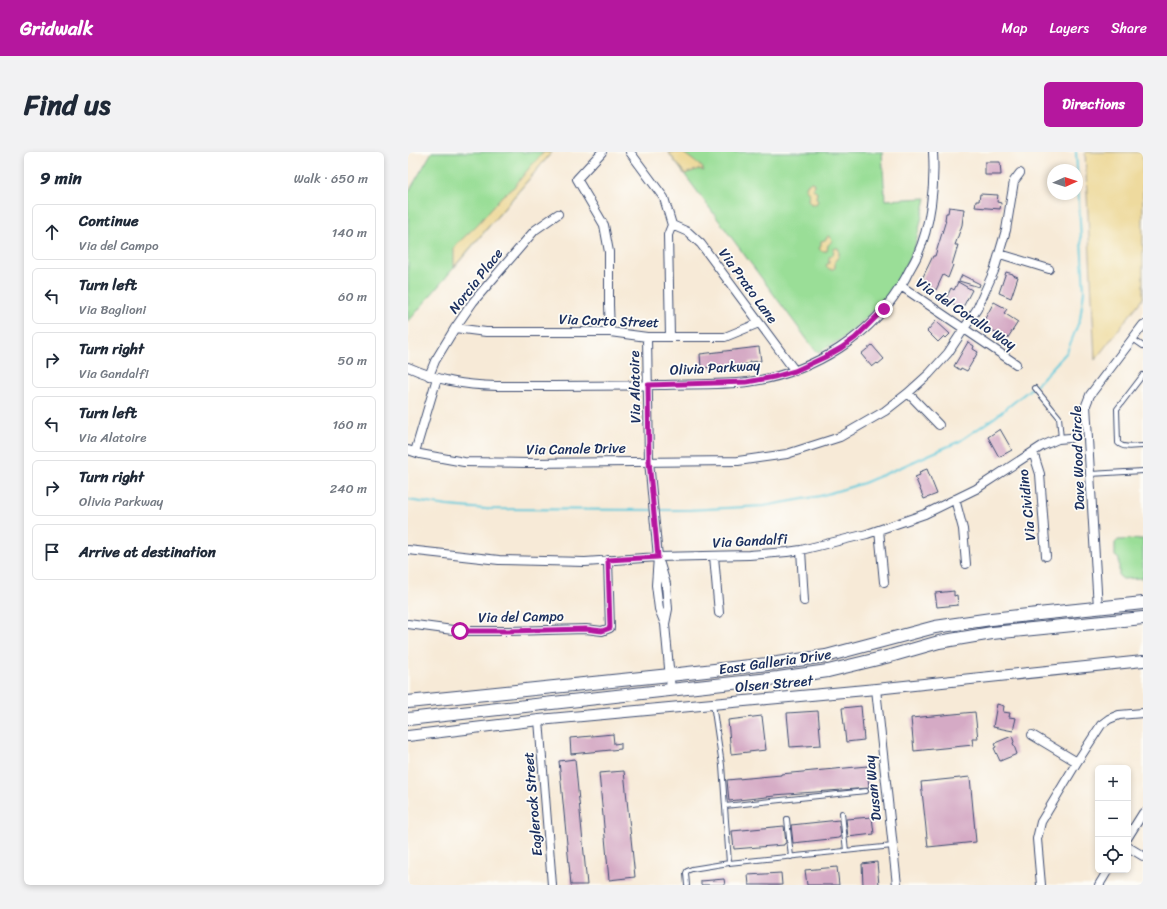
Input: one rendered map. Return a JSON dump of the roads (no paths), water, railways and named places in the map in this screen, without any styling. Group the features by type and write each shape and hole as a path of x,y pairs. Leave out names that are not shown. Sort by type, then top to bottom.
{"main road":[{"name":"East Galleria Drive","path":"408,702 777,663 826,656 935,627 991,619 1143,603"},
{"path":"1011,630 1020,624 1090,616 1098,608"},
{"name":"East Galleria Drive","path":"408,719 778,678 828,671 939,642 1011,630 1143,618"}],"street":[{"path":"602,152 577,179 604,225 609,252 610,332"},
{"path":"630,152 664,198 672,225 668,235 670,336"},
{"name":"Olivia Parkway","path":"408,367 433,377 474,385 497,386 648,385 742,382 774,377 795,371 825,357 855,338 884,309 901,286 917,256 924,236 933,187 933,152"},
{"name":"Via Canale Drive","path":"411,451 464,462 527,463 738,461 787,454 840,437 885,411 908,393 948,353 977,309 987,287 1000,254 1006,230 1014,181 1020,173"},
{"name":"Norcia Place","path":"411,451 433,377 435,361 455,328 473,302 535,230 558,214"},
{"name":"Via Prato Lane","path":"672,225 688,232 702,244 795,371"},
{"path":"1000,254 1049,269"},
{"name":"Via del Corallo Way","path":"901,286 1016,364"},
{"name":"Via Corto Street","path":"455,328 486,332 610,332 647,337 724,337 760,323"},
{"name":"Dave Wood Circle","path":"1098,608 1086,405 1090,395 1143,325"},
{"name":"Via Alatoire","path":"647,337 649,461 658,557 666,584 668,609 665,624 671,690"},
{"path":"908,393 939,425"},
{"name":"Via Gandalfi","path":"408,550 499,560 585,562 658,557 749,555 801,550 845,540 925,514 976,489 1042,446 1058,439 1070,438"},
{"name":"Via Cividino","path":"1033,452 1040,474 1046,556"},
{"path":"955,500 963,529 966,564"},
{"path":"879,530 884,582"},
{"path":"801,550 804,601"},
{"path":"714,556 719,613"},
{"name":"Via del Campo","path":"408,624 460,631 586,629 602,631 610,628 608,560"},
{"name":"Olsen Street","path":"408,736 539,720 876,689 1143,661"},
{"name":"Dusan Way","path":"876,689 897,885"},
{"path":"1041,885 1037,840 1041,822 1101,725 1109,719 1119,715 1143,713"},
{"name":"Eaglerock Street","path":"539,720 552,885"},
{"path":"1032,735 1077,762"},
{"path":"1131,832 1143,813"},
{"path":"1131,849 1143,856"},
{"path":"1099,885 1106,873"}],"lane":[{"path":"1133,339 1143,346"},
{"path":"1143,375 1119,406 1116,413 1118,443 1120,446 1143,446"},
{"path":"1035,388 1059,417 1061,439"},
{"path":"1090,474 1143,471"},
{"path":"712,703 722,765 729,863"},
{"path":"725,806 866,791"},
{"path":"842,813 846,851"},
{"path":"786,820 791,857"},
{"path":"687,885 686,873 692,869 729,863 893,846"}],"waterway":[{"path":"657,510 764,506 820,496 864,483 960,441 994,418 1038,383 1067,352 1080,319 1084,291 1076,152"},
{"path":"408,500 448,506 486,509 652,510"}]}
